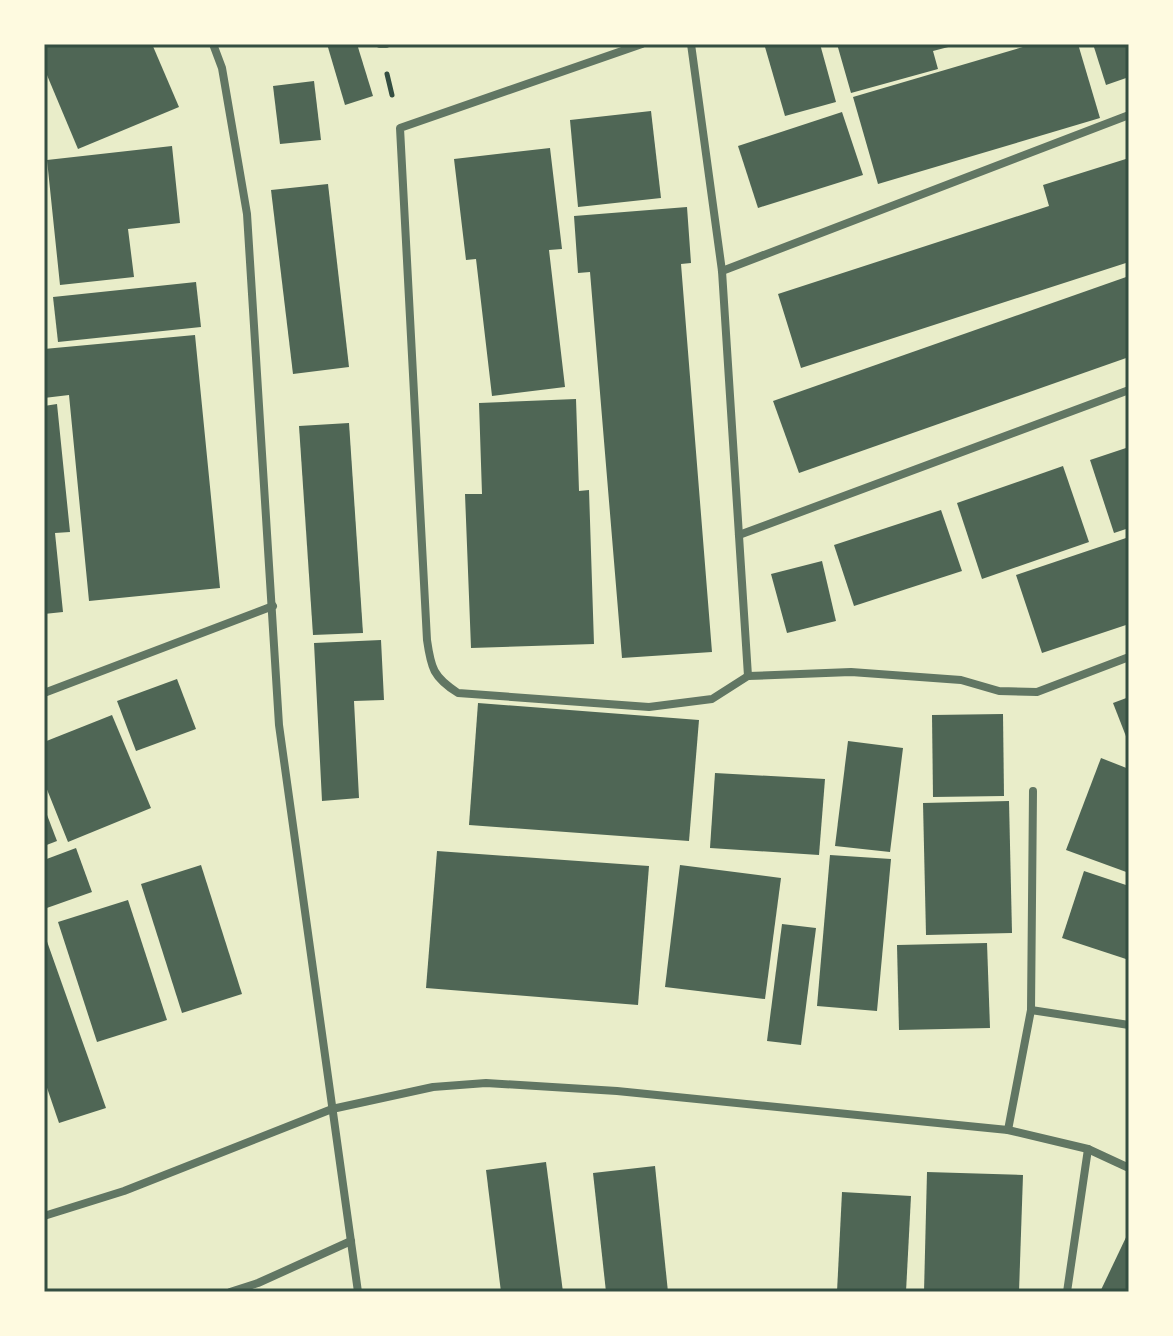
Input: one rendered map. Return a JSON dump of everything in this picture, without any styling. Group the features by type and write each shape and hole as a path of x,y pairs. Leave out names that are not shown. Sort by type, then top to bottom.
{"street":[{"path":"213,44 222,68 247,214 279,725 358,1292"},
{"path":"642,44 400,128 427,640 430,665 439,681 458,693 649,707 712,699 748,676 851,672 961,680 999,691 1037,692 1129,657"},
{"path":"691,44 722,271 748,676"},
{"path":"722,271 1129,115"},
{"path":"739,535 1129,390"},
{"path":"44,693 273,606"},
{"path":"1008,1130 1031,1010 1033,791"},
{"path":"1031,1010 1129,1025"},
{"path":"44,1216 124,1191 332,1109 433,1087 486,1083 617,1091 1008,1130 1088,1149 1129,1168"},
{"path":"1067,1292 1088,1149"},
{"path":"230,1292 258,1283 351,1241"}],"path":[{"path":"382,45 400,128"}],"building":[{"path":"44,44 152,44 179,107 78,149 44,68"},
{"path":"327,44 357,44 373,96 345,105"},
{"path":"820,44 836,102 785,116 765,47"},
{"path":"837,44 956,45 933,51 938,69 851,93"},
{"path":"1033,44 1078,44 1100,118 878,184 853,97"},
{"path":"1093,44 1129,44 1129,77 1106,85"},
{"path":"314,81 321,140 280,144 273,86"},
{"path":"651,111 661,198 578,207 570,120"},
{"path":"842,112 863,175 758,208 738,146"},
{"path":"172,146 180,223 128,229 134,277 60,285 47,160"},
{"path":"550,148 562,249 549,250 565,387 492,396 476,259 466,260 454,159"},
{"path":"1129,158 1129,262 801,368 778,294 1049,206 1043,185"},
{"path":"328,184 349,367 293,374 271,190"},
{"path":"687,207 691,263 681,264 712,652 622,658 590,272 578,273 574,216"},
{"path":"1129,276 1129,357 799,473 773,401"},
{"path":"196,282 201,327 58,342 53,297"},
{"path":"195,335 220,588 89,601 69,395 44,398 44,349"},
{"path":"576,399 579,491 589,490 594,644 471,648 465,494 482,494 479,403"},
{"path":"57,404 70,532 55,533 63,612 44,614 44,406"},
{"path":"349,423 363,633 313,635 299,426"},
{"path":"1129,447 1129,528 1114,533 1090,460"},
{"path":"1063,466 1089,542 982,579 957,503"},
{"path":"941,510 962,571 854,606 834,545"},
{"path":"1129,537 1129,624 1042,653 1016,575"},
{"path":"822,561 836,621 787,633 771,574"},
{"path":"381,640 384,700 354,701 359,798 322,801 314,643"},
{"path":"177,679 196,729 136,751 117,701"},
{"path":"1129,697 1129,744 1113,703"},
{"path":"478,703 699,720 689,841 469,825"},
{"path":"1003,714 1004,796 933,797 932,715"},
{"path":"112,715 151,808 68,842 44,782 44,742"},
{"path":"848,741 903,748 890,852 835,846"},
{"path":"1101,758 1129,769 1129,873 1066,850"},
{"path":"715,773 825,779 819,855 710,848"},
{"path":"1009,801 1012,933 926,935 923,803"},
{"path":"44,807 57,841 44,846"},
{"path":"76,848 92,892 44,909 44,860"},
{"path":"437,851 649,866 638,1005 426,988"},
{"path":"830,855 891,859 877,1011 817,1006"},
{"path":"201,865 242,994 182,1013 141,884"},
{"path":"680,865 781,878 765,999 665,987"},
{"path":"1084,871 1129,886 1129,960 1062,938"},
{"path":"128,900 167,1020 97,1042 58,922"},
{"path":"782,924 816,928 801,1045 767,1041"},
{"path":"44,933 106,1108 59,1123 44,1079"},
{"path":"987,943 990,1028 899,1030 897,945"},
{"path":"546,1162 563,1292 501,1292 486,1170"},
{"path":"655,1166 668,1292 606,1292 593,1173"},
{"path":"927,1172 1023,1175 1019,1292 924,1292"},
{"path":"842,1192 911,1196 906,1292 837,1292"},
{"path":"1129,1231 1129,1292 1100,1292"}]}
